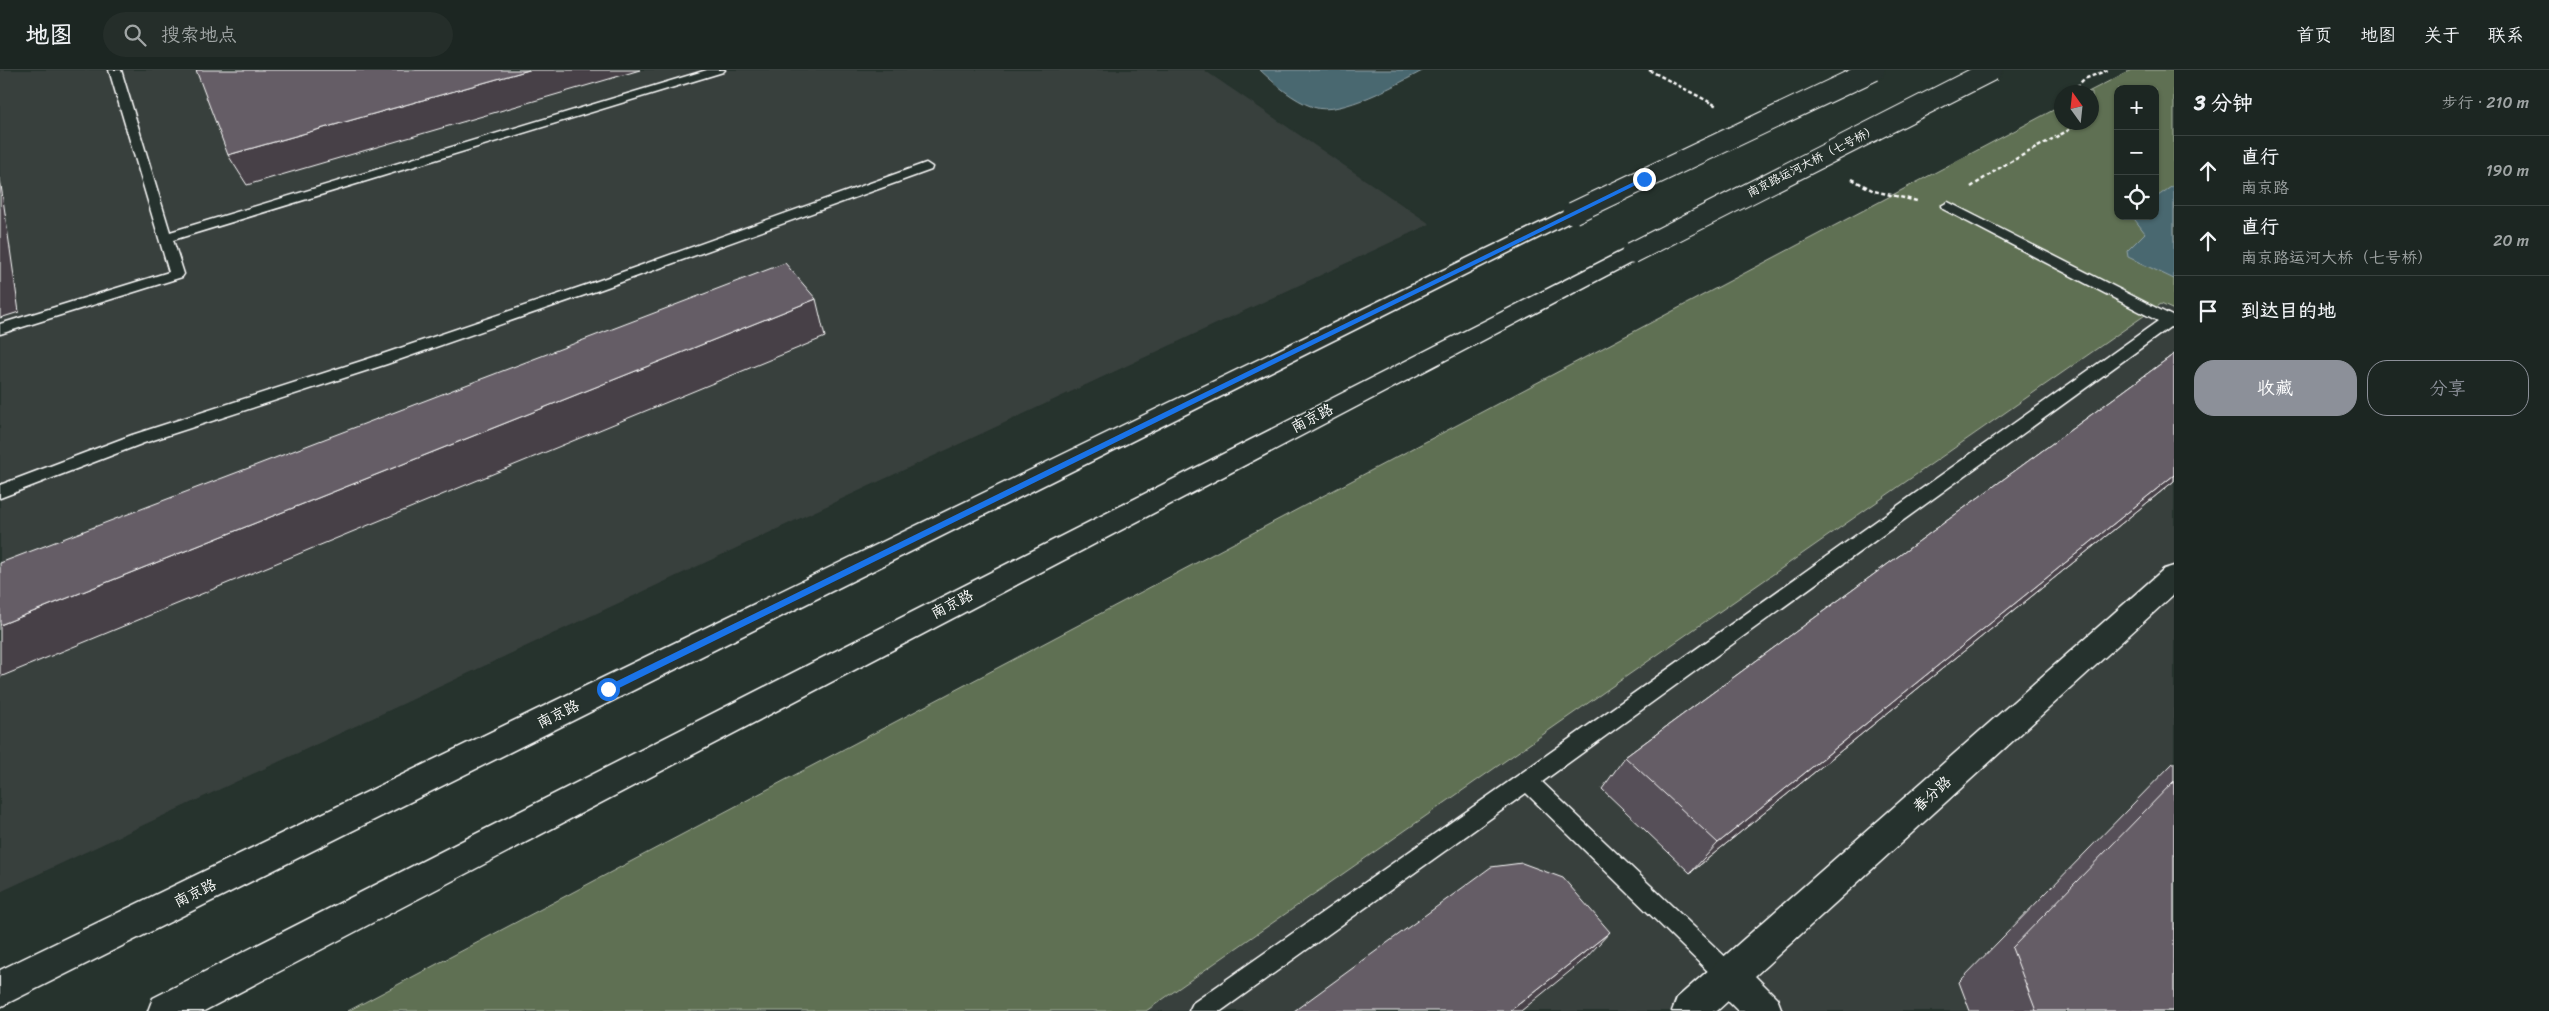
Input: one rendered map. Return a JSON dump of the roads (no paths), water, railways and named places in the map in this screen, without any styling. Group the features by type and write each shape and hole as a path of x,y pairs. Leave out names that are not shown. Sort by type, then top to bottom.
{"main road":[{"name":"南京路","path":"0,989 1573,213 1874,70"},
{"name":"南京路运河大桥（七号桥）","path":"1632,253 1992,70"},
{"name":"南京路","path":"166,1011 1632,253"},
{"name":"春分路","path":"1690,1011 2174,577"},
{"path":"1729,976 1764,1011"}],"lane":[{"path":"0,329 177,274 115,70"},
{"path":"165,238 719,70"},
{"path":"0,492 138,439 382,360 594,287 926,167"},
{"path":"1201,1011 2171,322 1948,206"},
{"path":"1527,781 1729,976"}],"water":[{"path":"1260,70 1424,70 1369,97 1338,107 1324,109 1313,107 1291,96"},
{"path":"2174,185 2174,279 2128,257 2127,251 2145,233 2135,220 2159,220 2159,195"}]}
